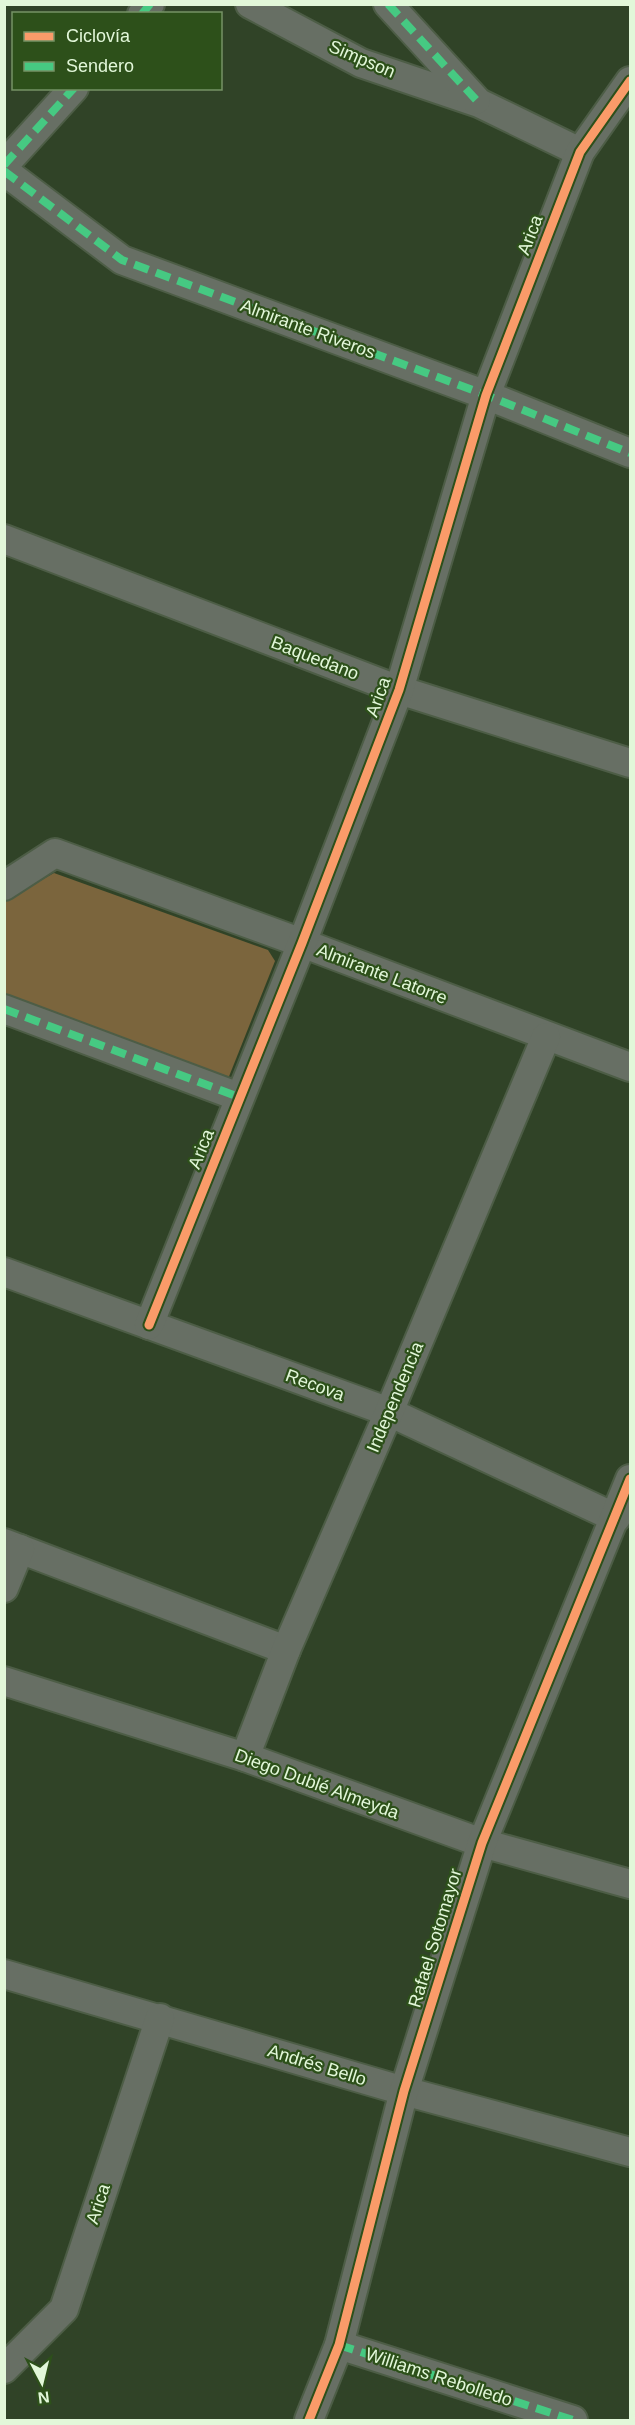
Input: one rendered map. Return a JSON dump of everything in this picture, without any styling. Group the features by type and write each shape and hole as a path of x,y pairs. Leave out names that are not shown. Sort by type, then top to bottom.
{"street":[{"name":"Simpson","path":"250,4 361,63 479,102 580,152"},
{"name":"Simpson","path":"391,5 479,102"},
{"name":"Arica","path":"149,1324 302,943 399,690 486,395 580,152 630,81"},
{"path":"4,165 72,90"},
{"name":"Almirante Riveros","path":"4,171 122,260 486,395 630,453"},
{"name":"Baquedano","path":"4,539 399,690 630,763"},
{"name":"Almirante Latorre","path":"4,886 54,853 302,943 630,1067"},
{"path":"4,1009 239,1097"},
{"name":"Independencia","path":"245,1757 286,1650 389,1412 546,1037"},
{"name":"Recova","path":"4,1272 389,1412 616,1518"},
{"name":"Rafael Sotomayor","path":"309,2421 339,2345 404,2091 482,1843 630,1479"},
{"path":"4,1588 12,1546 286,1650"},
{"name":"Diego Dublé Almeyda","path":"4,1681 245,1757 482,1843 630,1884"},
{"name":"Andrés Bello","path":"4,1974 404,2091 630,2152"},
{"name":"Arica","path":"4,2369 64,2309 160,2018"},
{"name":"Williams Rebolledo","path":"339,2345 573,2421"}],"shaded area":[{"path":"54,873 268,950 275,961 226,1084 5,999 4,901"}],"marked path":[{"path":"144,12 150,4"},
{"path":"388,4 479,103"},
{"path":"4,165 72,90"},
{"path":"4,171 122,260 486,395 630,453"},
{"path":"4,1009 239,1097"},
{"path":"339,2345 573,2420"}],"cycle path":[{"path":"149,1325 302,943 399,690 486,395 580,152 630,81"},
{"path":"309,2420 339,2345 404,2091 482,1843 630,1479"}]}
